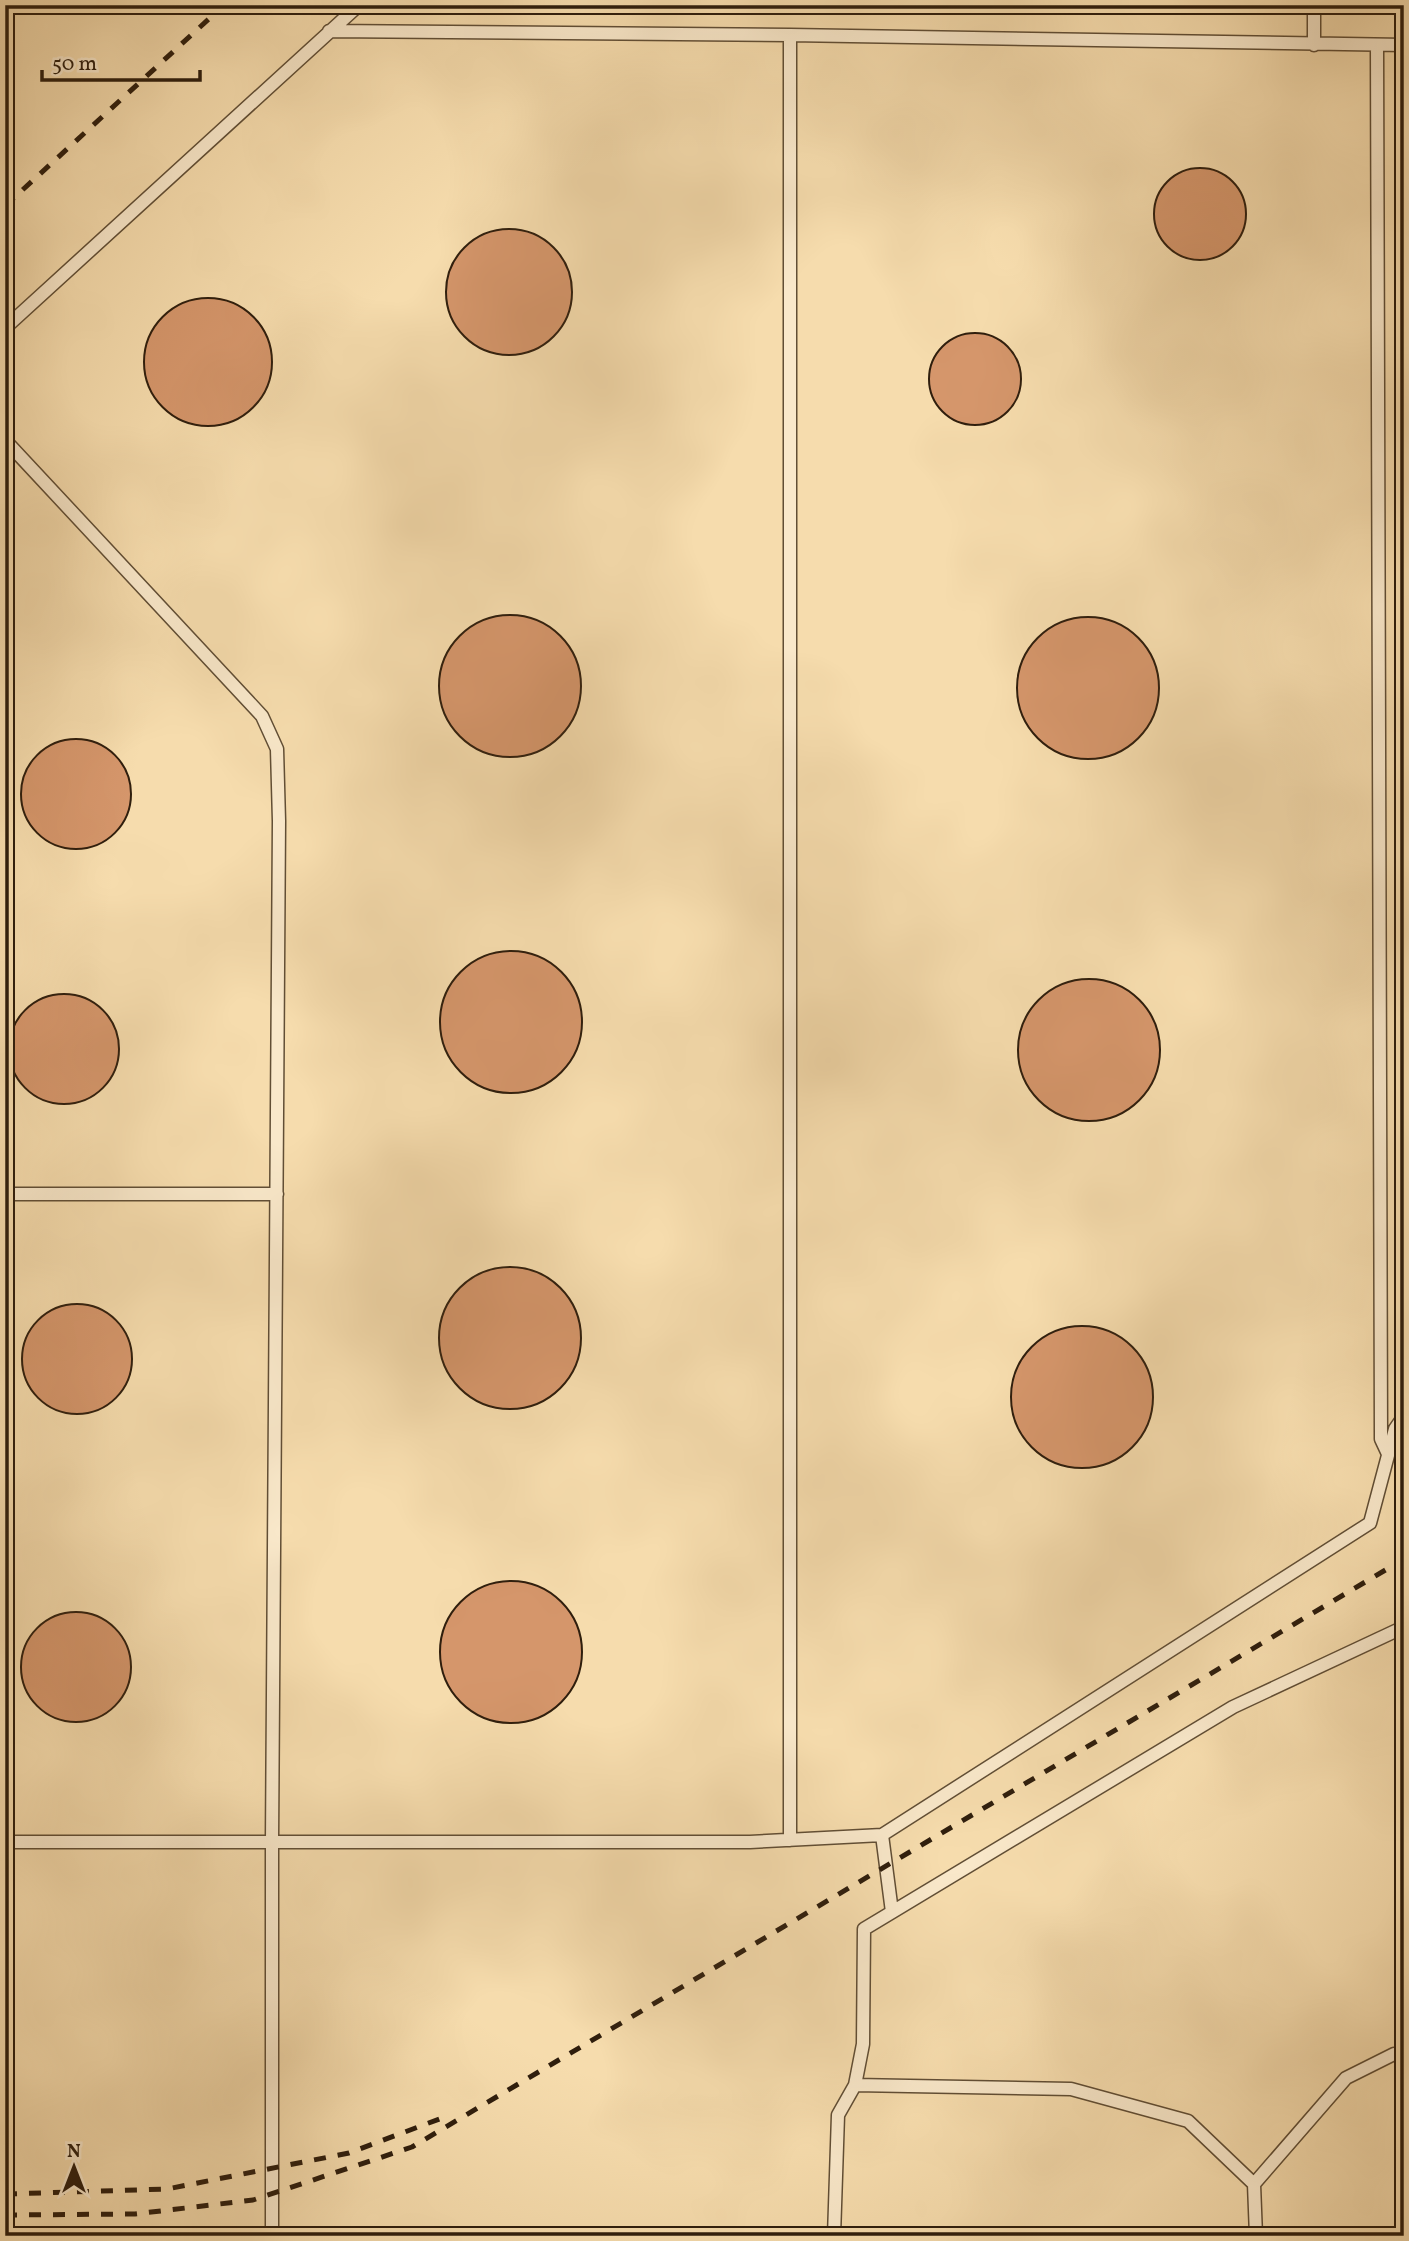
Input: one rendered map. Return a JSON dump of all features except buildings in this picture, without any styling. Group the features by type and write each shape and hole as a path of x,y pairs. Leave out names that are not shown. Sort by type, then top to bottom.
{"lane":[{"path":"5,328 359,5"},
{"path":"1314,5 1314,45"},
{"path":"329,31 1404,45"},
{"path":"790,35 790,1840"},
{"path":"1377,45 1381,1439 1388,1454"},
{"path":"5,440 262,716 277,749 279,821 272,2236"},
{"path":"5,1194 277,1194"},
{"path":"5,1842 790,1840 882,1835 1370,1523 1395,1429 1404,1416"},
{"path":"834,2236 838,2115 855,2085 863,2044 864,1929 1233,1707 1404,1627"},
{"path":"882,1835 892,1912"},
{"path":"1256,2236 1254,2184 1346,2078 1394,2054 1404,2054"},
{"path":"855,2085 1071,2089 1188,2121 1254,2184"}],"railway":[{"path":"5,206 224,5"},
{"path":"5,2215 135,2214 253,2200 412,2147 1404,1559"},
{"path":"5,2194 167,2189 349,2153 450,2115"}]}
